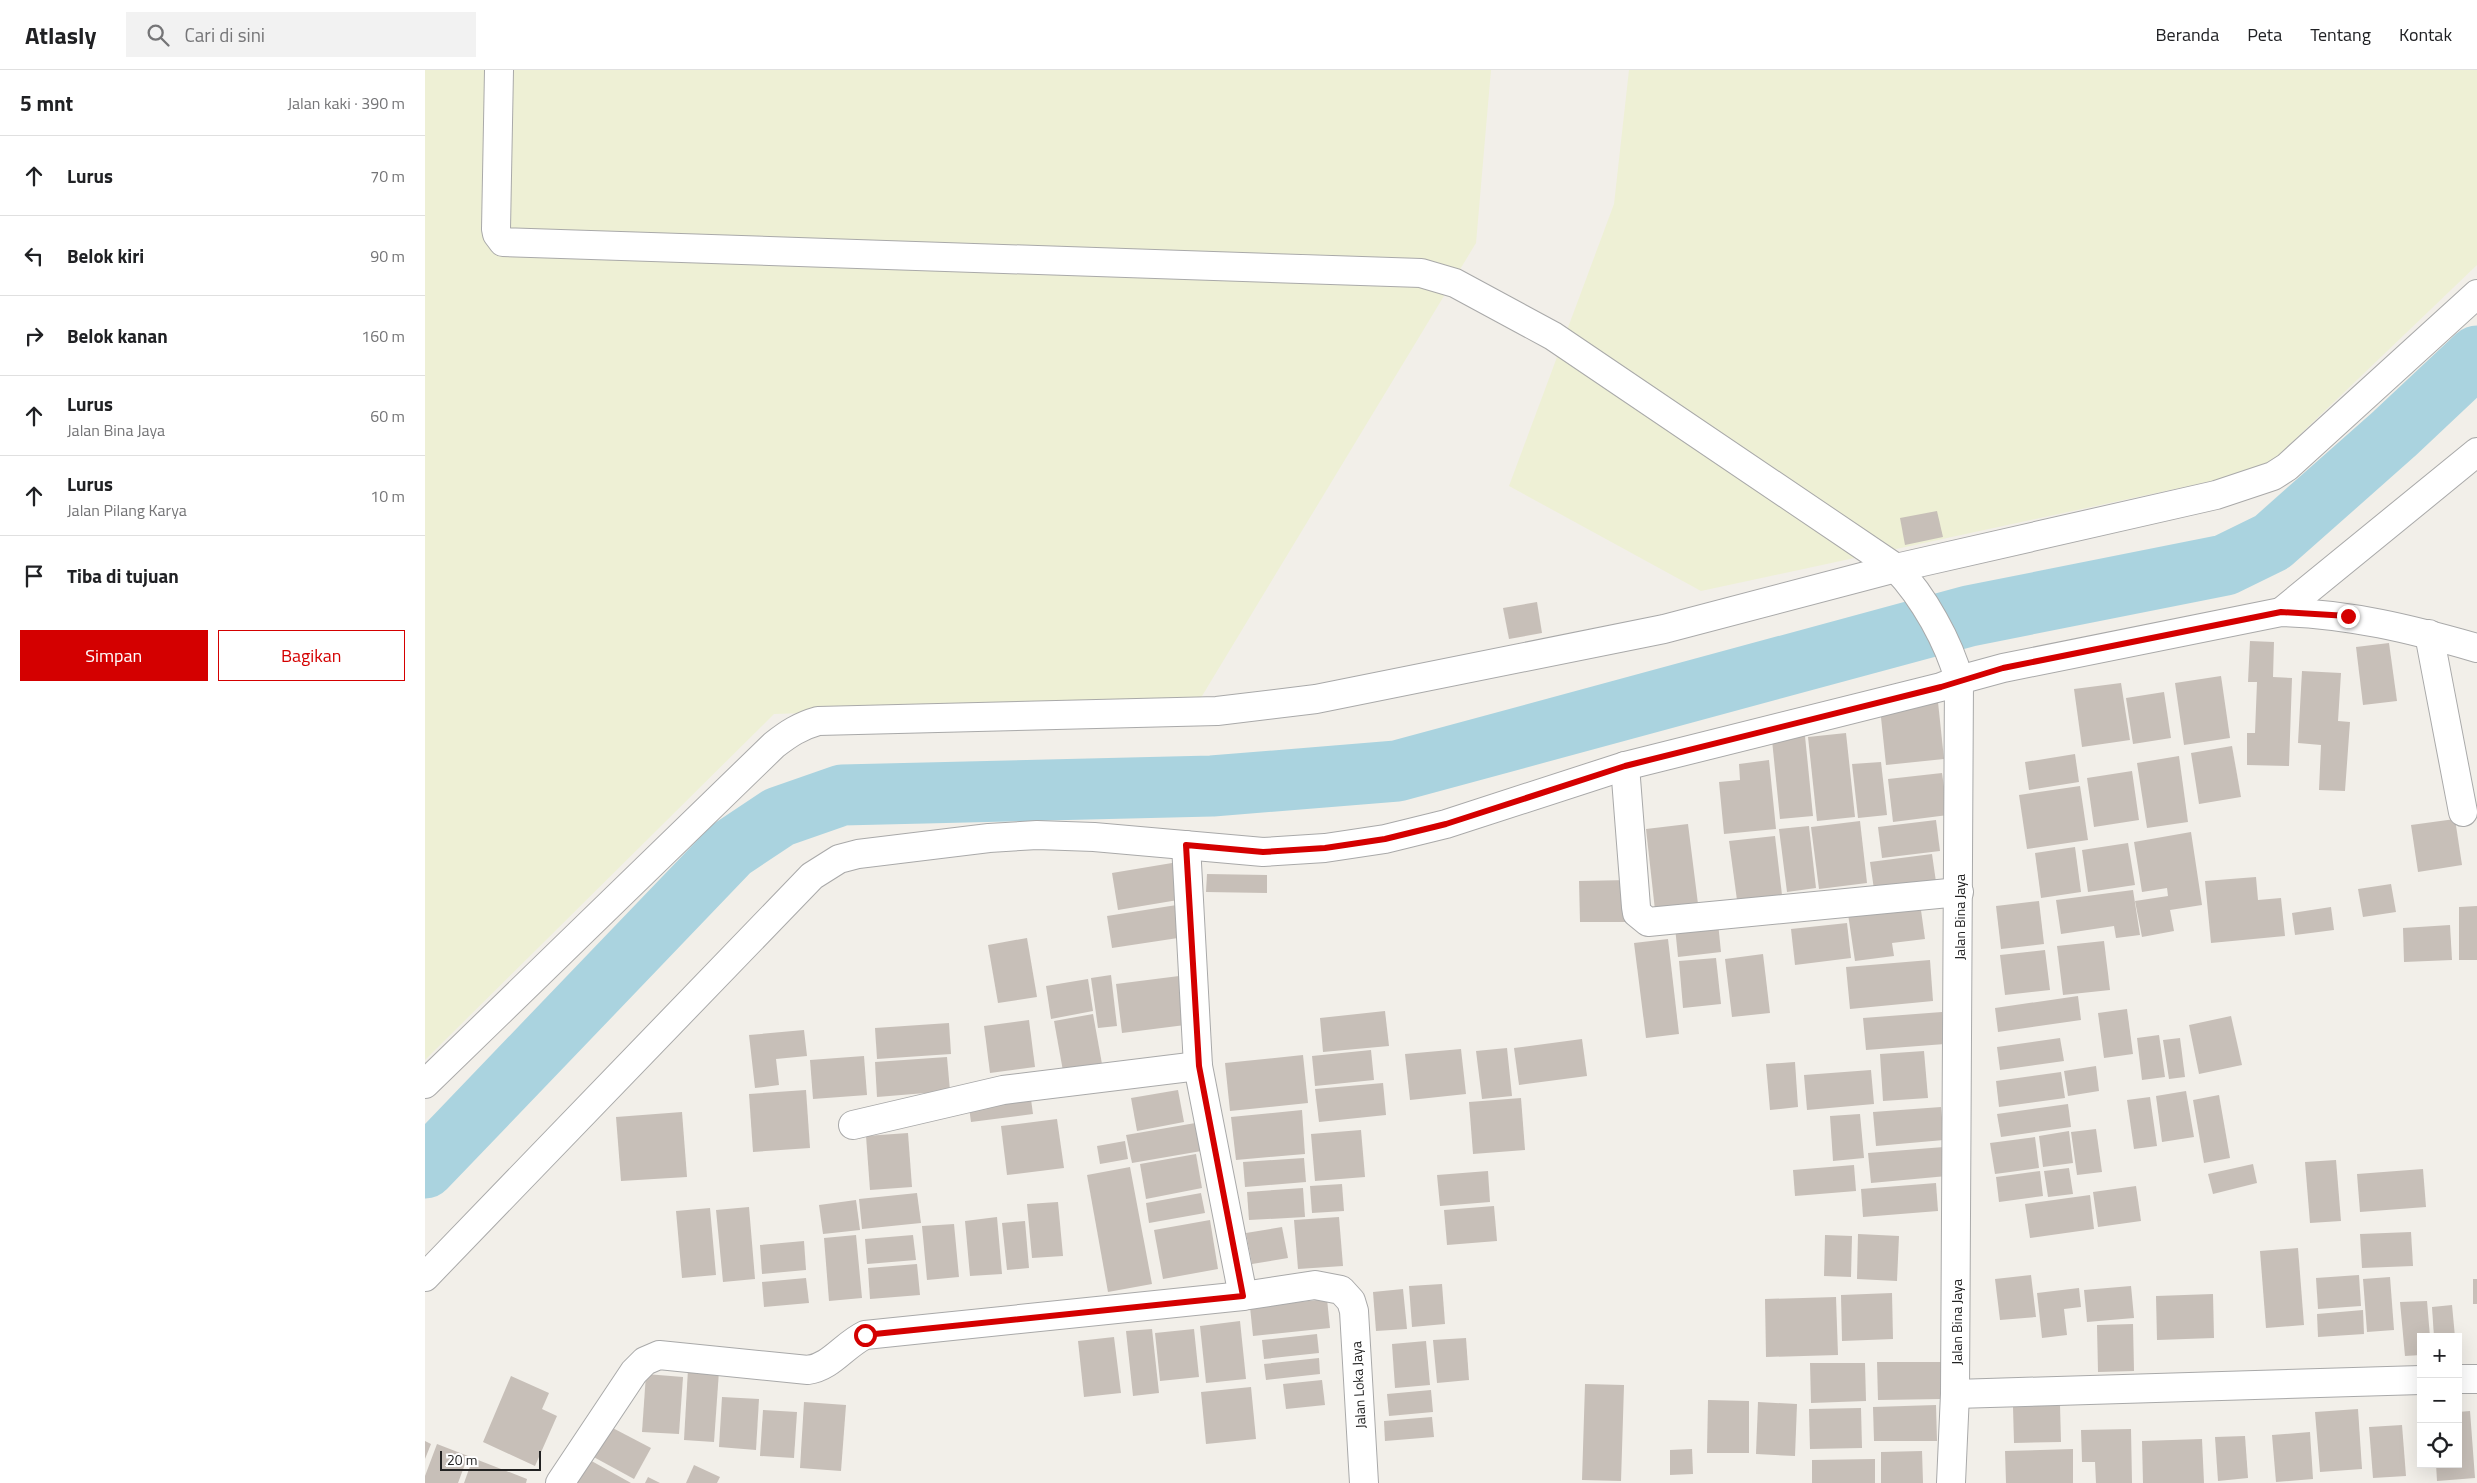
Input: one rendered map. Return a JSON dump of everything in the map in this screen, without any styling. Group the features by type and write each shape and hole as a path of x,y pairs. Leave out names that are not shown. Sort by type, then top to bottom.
{"street":[{"path":"499,70 496,230 503,242 1421,273 1455,282 1553,336 1903,576 1956,668"},
{"path":"425,1084 774,745 793,730 806,724 818,721 1217,711 1316,699 1663,629 1903,576 2216,495 2273,476 2287,467 2477,294"},
{"path":"2281,612 2477,452"},
{"path":"425,1277 811,876 839,860 858,854 989,838 1037,835 1094,837 1263,852 1325,848 1385,839 1446,824 1625,766 1932,690 1956,668 2003,668 2281,612 2348,616 2429,634 2477,648"},
{"path":"2429,634 2463,812"},
{"name":"Jalan Bina Jaya","path":"1951,1483 1955,1394 1959,892 1956,668"},
{"path":"1625,766 1636,907 1637,913 1648,922 1959,892"},
{"path":"560,1483 633,1372 645,1361 659,1355 808,1370 826,1364 856,1339 865,1335 1243,1296 1199,1066 1186,845"},
{"path":"853,1125 1003,1090 1199,1066"},
{"name":"Jalan Loka Jaya","path":"1243,1296 1315,1285 1341,1290 1351,1301 1354,1311 1364,1483"},
{"path":"1955,1394 2417,1380"}],"green space":[{"path":"425,70 1491,70 1476,243 1199,701 774,714 425,1060"},
{"path":"1629,70 2477,70 2477,265 2263,470 1701,591 1509,486 1614,204"}],"building":[{"path":"1937,511 1943,537 1905,545 1900,518"},
{"path":"1537,602 1542,633 1509,639 1503,608"},
{"path":"2250,641 2274,642 2273,677 2292,678 2289,766 2247,765 2247,733 2255,733 2257,682 2248,682"},
{"path":"2389,643 2397,701 2363,705 2356,647"},
{"path":"2302,671 2341,673 2338,721 2350,722 2345,791 2319,790 2321,745 2298,743"},
{"path":"2221,676 2230,738 2184,745 2175,683"},
{"path":"2121,683 2130,740 2082,747 2074,689"},
{"path":"2164,692 2171,738 2133,744 2126,698"},
{"path":"1938,702 1944,759 1886,765 1880,708"},
{"path":"1846,733 1855,817 1817,821 1808,737"},
{"path":"1805,736 1813,816 1780,819 1772,740"},
{"path":"2232,746 2241,797 2199,804 2191,753"},
{"path":"2075,754 2079,782 2029,790 2025,762"},
{"path":"2179,756 2188,822 2147,828 2137,763"},
{"path":"1769,760 1776,829 1724,834 1719,782 1740,780 1739,764"},
{"path":"1881,762 1887,815 1858,818 1852,764"},
{"path":"2132,771 2139,820 2094,827 2087,778"},
{"path":"1942,773 1948,815 1893,822 1888,779"},
{"path":"2080,786 2088,840 2027,849 2019,795"},
{"path":"2455,819 2462,865 2418,872 2411,825"},
{"path":"1936,820 1940,851 1882,858 1878,827"},
{"path":"1860,821 1867,883 1819,889 1811,827"},
{"path":"1688,824 1698,904 1655,910 1646,829"},
{"path":"1809,826 1816,888 1787,892 1779,829"},
{"path":"2191,832 2202,905 2170,910 2174,931 2142,937 2135,901 2168,896 2167,888 2142,892 2134,842"},
{"path":"1775,836 1782,895 1737,900 1729,841"},
{"path":"2128,843 2135,885 2088,892 2082,850"},
{"path":"2075,847 2081,892 2041,898 2035,853"},
{"path":"1932,854 1937,889 1875,896 1870,862"},
{"path":"1178,862 1184,899 1118,910 1112,873"},
{"path":"1207,874 1267,875 1267,893 1206,892"},
{"path":"2256,877 2258,900 2281,898 2285,936 2211,943 2205,881"},
{"path":"1629,880 1629,922 1580,922 1579,881"},
{"path":"2391,884 2396,912 2363,917 2358,889"},
{"path":"2133,890 2140,935 2116,938 2114,926 2061,934 2056,900"},
{"path":"2039,901 2044,944 2001,949 1996,906"},
{"path":"1920,903 1925,939 1892,943 1894,956 1855,961 1848,914"},
{"path":"1183,904 1178,938 1112,948 1107,916"},
{"path":"2477,906 2477,960 2459,960 2459,907"},
{"path":"2331,907 2334,930 2295,935 2292,913"},
{"path":"1718,923 1721,952 1678,957 1675,927"},
{"path":"1847,923 1851,958 1795,965 1791,929"},
{"path":"2450,925 2452,960 2404,962 2403,928"},
{"path":"1027,938 1037,997 998,1003 988,945"},
{"path":"1668,939 1679,1034 1646,1038 1634,943"},
{"path":"2104,941 2110,990 2063,995 2057,946"},
{"path":"2045,950 2050,990 2005,995 2000,955"},
{"path":"1763,954 1770,1013 1732,1017 1725,959"},
{"path":"1716,958 1721,1004 1683,1008 1679,961"},
{"path":"1930,960 1933,1001 1850,1009 1846,967"},
{"path":"1111,975 1117,1026 1098,1028 1091,978"},
{"path":"1187,975 1193,1024 1122,1033 1116,984"},
{"path":"1088,979 1093,1011 1051,1019 1046,986"},
{"path":"2078,996 2081,1020 1998,1032 1995,1008"},
{"path":"2127,1009 2133,1054 2104,1058 2098,1013"},
{"path":"1385,1011 1389,1046 1323,1052 1320,1018"},
{"path":"1942,1012 1945,1044 1866,1050 1863,1018"},
{"path":"1093,1014 1102,1064 1063,1071 1054,1021"},
{"path":"2231,1016 2242,1065 2199,1074 2189,1025"},
{"path":"1029,1020 1035,1067 990,1073 984,1026"},
{"path":"949,1023 951,1054 877,1059 875,1028"},
{"path":"804,1030 807,1056 776,1059 779,1085 755,1088 749,1035"},
{"path":"2159,1035 2165,1077 2142,1080 2137,1038"},
{"path":"2060,1038 2064,1061 2000,1070 1997,1047"},
{"path":"2180,1038 2185,1077 2169,1079 2163,1040"},
{"path":"1582,1039 1587,1076 1519,1085 1514,1048"},
{"path":"1507,1048 1512,1096 1482,1099 1476,1051"},
{"path":"1461,1049 1466,1094 1410,1100 1405,1054"},
{"path":"1371,1050 1374,1080 1315,1086 1312,1056"},
{"path":"1924,1051 1928,1098 1883,1101 1880,1054"},
{"path":"1303,1055 1308,1103 1230,1111 1225,1063"},
{"path":"864,1056 867,1095 813,1099 810,1060"},
{"path":"947,1057 950,1091 877,1097 875,1062"},
{"path":"1795,1062 1798,1107 1770,1110 1766,1064"},
{"path":"2096,1066 2099,1091 2068,1096 2064,1071"},
{"path":"1871,1070 1874,1104 1807,1110 1804,1075"},
{"path":"2061,1072 2065,1098 1999,1107 1996,1081"},
{"path":"1383,1083 1386,1115 1319,1122 1315,1089"},
{"path":"806,1090 810,1148 753,1152 749,1094"},
{"path":"1178,1090 1184,1122 1137,1131 1131,1098"},
{"path":"2186,1091 2194,1137 2162,1142 2156,1096"},
{"path":"1030,1092 1033,1114 971,1122 968,1100"},
{"path":"2219,1095 2230,1158 2204,1163 2193,1100"},
{"path":"2150,1097 2157,1146 2134,1149 2127,1100"},
{"path":"1521,1098 1525,1150 1473,1154 1469,1102"},
{"path":"2068,1104 2071,1127 2001,1137 1997,1114"},
{"path":"1941,1107 1944,1140 1876,1146 1873,1112"},
{"path":"1302,1110 1305,1154 1236,1160 1231,1117"},
{"path":"682,1112 687,1177 621,1181 616,1117"},
{"path":"1860,1114 1864,1158 1833,1161 1830,1116"},
{"path":"1057,1119 1064,1168 1007,1175 1001,1126"},
{"path":"1207,1121 1213,1149 1132,1163 1126,1135"},
{"path":"2096,1129 2102,1172 2077,1175 2071,1132"},
{"path":"1361,1130 1365,1177 1315,1181 1311,1134"},
{"path":"2069,1131 2073,1163 2043,1167 2039,1136"},
{"path":"908,1133 912,1187 870,1190 866,1136"},
{"path":"2035,1137 2039,1168 1995,1174 1990,1143"},
{"path":"1125,1141 1128,1159 1100,1164 1097,1146"},
{"path":"1944,1147 1947,1176 1871,1183 1868,1153"},
{"path":"1196,1154 1202,1188 1146,1199 1140,1164"},
{"path":"1304,1158 1306,1182 1245,1187 1243,1162"},
{"path":"2336,1160 2341,1221 2310,1223 2305,1162"},
{"path":"2253,1164 2257,1183 2213,1194 2208,1174"},
{"path":"1854,1165 1856,1191 1795,1196 1793,1170"},
{"path":"1130,1167 1152,1284 1108,1292 1087,1175"},
{"path":"2069,1168 2073,1194 2048,1197 2044,1171"},
{"path":"2423,1169 2426,1207 2360,1212 2357,1174"},
{"path":"1488,1171 1490,1202 1440,1206 1437,1175"},
{"path":"2040,1171 2043,1196 1999,1202 1996,1177"},
{"path":"1936,1183 1938,1211 1863,1217 1861,1189"},
{"path":"1342,1184 1344,1211 1312,1213 1310,1186"},
{"path":"2136,1186 2141,1221 2098,1227 2093,1192"},
{"path":"1303,1188 1305,1217 1249,1220 1247,1192"},
{"path":"917,1193 921,1223 862,1229 859,1199"},
{"path":"1201,1193 1205,1213 1149,1223 1146,1203"},
{"path":"2090,1195 2094,1229 2030,1238 2025,1204"},
{"path":"856,1200 860,1230 823,1234 819,1205"},
{"path":"1058,1202 1063,1256 1032,1258 1027,1204"},
{"path":"1494,1206 1497,1241 1447,1245 1444,1210"},
{"path":"749,1207 755,1279 723,1282 716,1210"},
{"path":"710,1208 716,1275 682,1278 676,1211"},
{"path":"997,1217 1002,1274 970,1276 965,1221"},
{"path":"1339,1217 1343,1266 1298,1269 1294,1220"},
{"path":"1210,1220 1218,1269 1163,1279 1154,1230"},
{"path":"1025,1221 1029,1268 1007,1270 1002,1223"},
{"path":"954,1224 959,1277 927,1280 922,1226"},
{"path":"1282,1227 1288,1258 1252,1264 1246,1233"},
{"path":"2411,1232 2413,1266 2362,1268 2360,1234"},
{"path":"1858,1234 1899,1236 1897,1281 1857,1279"},
{"path":"856,1235 862,1298 829,1301 824,1238"},
{"path":"913,1235 916,1260 867,1264 865,1239"},
{"path":"1825,1235 1852,1236 1851,1277 1824,1276"},
{"path":"804,1241 806,1270 762,1274 760,1245"},
{"path":"2298,1248 2304,1325 2266,1328 2260,1251"},
{"path":"917,1264 920,1295 870,1299 868,1268"},
{"path":"2031,1275 2036,1317 2000,1320 1995,1279"},
{"path":"2359,1275 2361,1306 2318,1309 2316,1278"},
{"path":"2390,1277 2394,1330 2367,1332 2363,1279"},
{"path":"806,1278 809,1303 764,1307 762,1282"},
{"path":"2473,1279 2477,1279 2477,1304 2473,1304"},
{"path":"1442,1284 1445,1324 1412,1327 1409,1286"},
{"path":"2131,1286 2134,1318 2087,1322 2084,1290"},
{"path":"2079,1288 2081,1307 2064,1309 2067,1335 2042,1338 2037,1293"},
{"path":"1403,1289 1407,1329 1376,1331 1373,1292"},
{"path":"1892,1293 1893,1339 1842,1341 1841,1295"},
{"path":"2213,1294 2214,1338 2157,1340 2156,1296"},
{"path":"1836,1297 1838,1355 1766,1357 1765,1299"},
{"path":"1327,1299 1330,1328 1253,1336 1250,1307"},
{"path":"2427,1301 2430,1333 2417,1333 2417,1355 2405,1356 2400,1302"},
{"path":"2452,1305 2455,1333 2434,1333 2432,1307"},
{"path":"2363,1310 2364,1334 2318,1337 2317,1314"},
{"path":"1240,1321 1246,1379 1206,1383 1200,1326"},
{"path":"2133,1324 2134,1371 2098,1372 2097,1325"},
{"path":"1152,1329 1159,1393 1133,1396 1126,1331"},
{"path":"1194,1329 1199,1377 1160,1381 1155,1333"},
{"path":"1317,1334 1319,1353 1264,1359 1262,1340"},
{"path":"1114,1337 1121,1393 1084,1397 1078,1341"},
{"path":"1466,1338 1469,1380 1437,1383 1433,1340"},
{"path":"1426,1341 1430,1385 1395,1388 1392,1344"},
{"path":"1319,1358 1320,1374 1266,1380 1264,1364"},
{"path":"1877,1362 1941,1362 1942,1399 1878,1400"},
{"path":"1810,1363 1865,1363 1866,1401 1811,1403"},
{"path":"688,1369 719,1371 714,1442 684,1440"},
{"path":"646,1374 683,1377 679,1434 642,1432"},
{"path":"511,1376 549,1393 542,1409 557,1416 535,1466 483,1442"},
{"path":"1322,1380 1325,1405 1286,1409 1283,1384"},
{"path":"1585,1384 1624,1385 1621,1481 1582,1480"},
{"path":"1251,1387 1256,1439 1206,1444 1201,1392"},
{"path":"1431,1390 1433,1412 1389,1416 1387,1394"},
{"path":"722,1397 759,1399 756,1450 719,1447"},
{"path":"1708,1400 1749,1401 1749,1453 1707,1453"},
{"path":"804,1402 846,1405 841,1471 800,1468"},
{"path":"1758,1402 1797,1404 1795,1456 1756,1454"},
{"path":"1936,1405 1937,1441 1874,1441 1873,1407"},
{"path":"2060,1405 2061,1442 2014,1443 2013,1407"},
{"path":"1861,1408 1862,1448 1810,1449 1809,1409"},
{"path":"2358,1409 2362,1469 2320,1472 2315,1412"},
{"path":"763,1410 797,1412 794,1458 760,1456"},
{"path":"2470,1411 2475,1478 2437,1481 2436,1468 2462,1468 2462,1412"},
{"path":"1432,1417 1434,1437 1385,1441 1384,1421"},
{"path":"607,1425 651,1448 634,1479 590,1455"},
{"path":"2402,1425 2406,1476 2373,1478 2369,1427"},
{"path":"2131,1429 2132,1483 2096,1483 2095,1462 2082,1462 2081,1430"},
{"path":"2310,1432 2313,1479 2276,1482 2272,1435"},
{"path":"2245,1436 2248,1478 2218,1481 2215,1437"},
{"path":"2202,1439 2204,1483 2143,1483 2142,1441"},
{"path":"425,1441 431,1444 425,1459"},
{"path":"437,1444 468,1456 458,1483 425,1483 425,1476"},
{"path":"1692,1449 1693,1474 1670,1475 1670,1450"},
{"path":"2073,1449 2073,1483 2006,1483 2005,1451"},
{"path":"1922,1451 1923,1483 1881,1483 1881,1452"},
{"path":"473,1458 527,1479 526,1483 464,1483"},
{"path":"588,1459 631,1483 575,1483"},
{"path":"1875,1459 1875,1483 1812,1483 1812,1460"},
{"path":"694,1465 720,1477 717,1483 686,1483"},
{"path":"648,1477 660,1483 645,1483"}],"waterway":[{"path":"425,1168 731,849 779,817 842,795 1212,786 1397,771 1969,616 2225,565 2272,542 2394,434 2477,356"}],"route":[{"path":"865,1335 1243,1296 1199,1066 1186,845 1263,852 1325,848 1385,839 1446,824 1625,766 1941,687 2003,668 2281,612 2348,616"}]}
